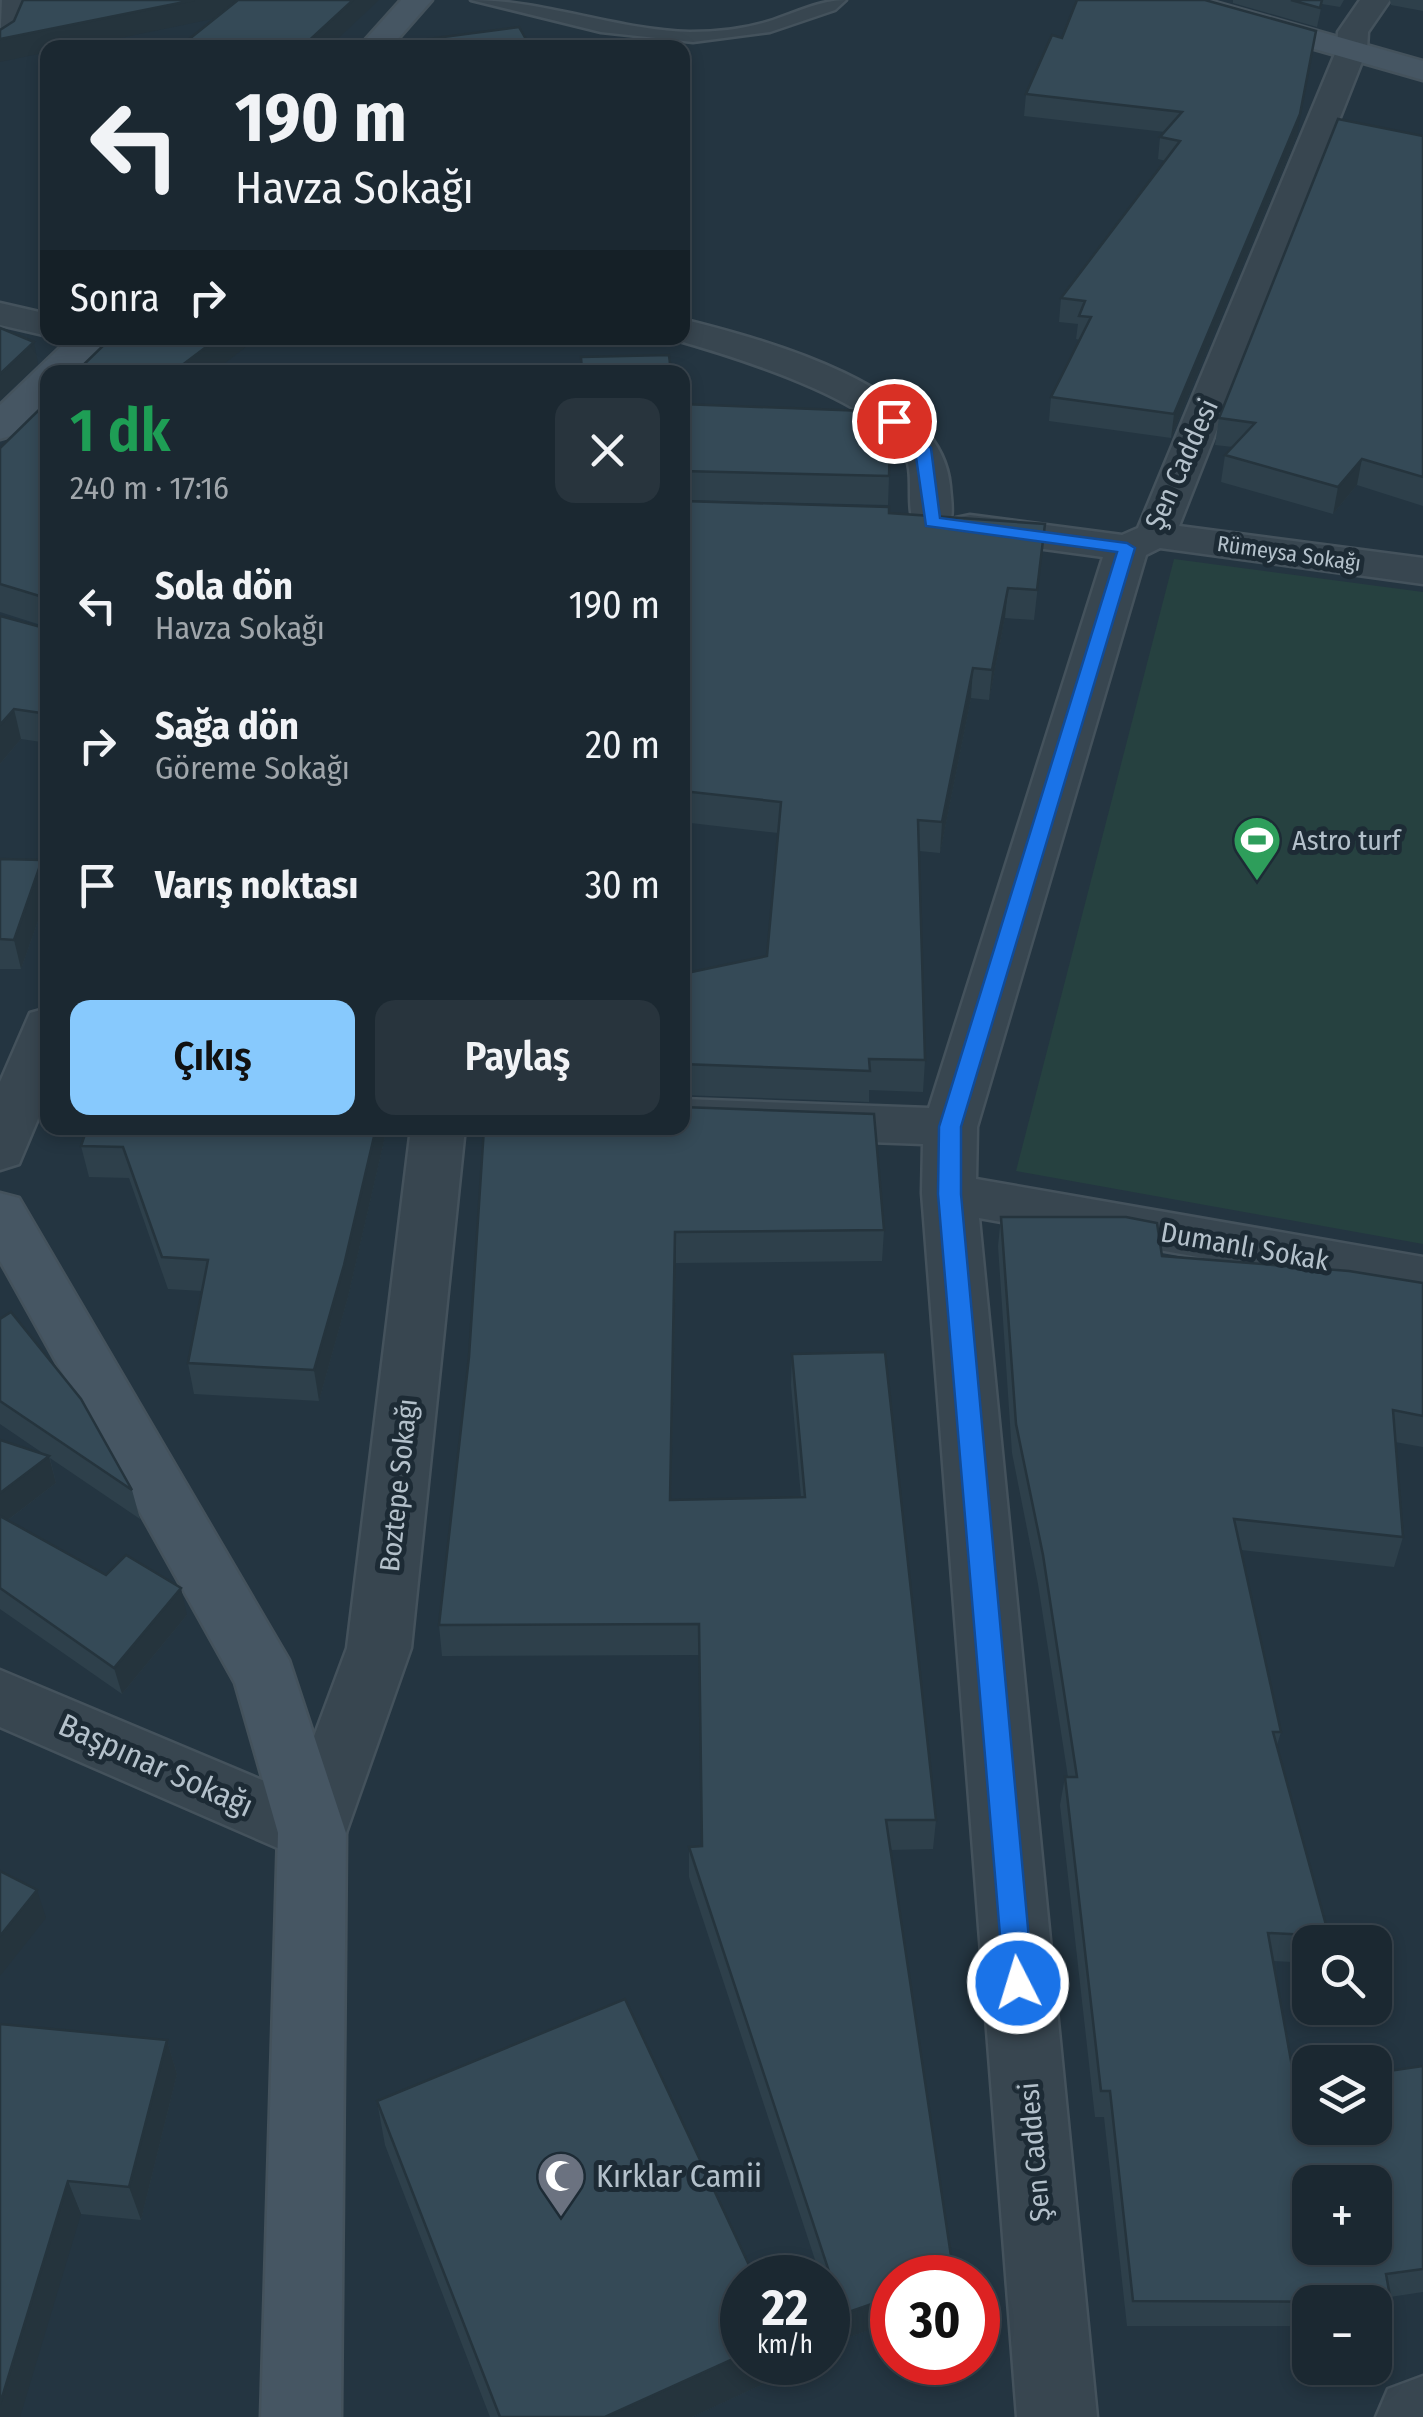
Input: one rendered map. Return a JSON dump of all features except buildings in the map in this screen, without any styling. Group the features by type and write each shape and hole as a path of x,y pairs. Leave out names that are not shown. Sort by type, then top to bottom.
{"main road":[{"path":"380,40 417,0"},
{"path":"1175,0 1360,27 1423,71"},
{"path":"1239,0 1360,27 1423,52"},
{"path":"63,365 84,345"},
{"path":"22,417 40,391"},
{"path":"0,1212 266,1679 312,1833 302,2417"}],"street":[{"path":"1,35 17,0"},
{"name":"Şen Caddesi","path":"1057,2417 949,1194 950,1127 1141,542 1360,27"},
{"path":"0,314 40,324"},
{"name":"Rümeysa Sokağı","path":"690,333 852,391 894,421 923,448 913,522 1423,571"},
{"path":"0,1151 40,1046"},
{"path":"690,1116 950,1127"},
{"name":"Boztepe Sokağı","path":"312,1833 379,1648 437,1135"},
{"name":"Dumanlı Sokak","path":"949,1194 1423,1277"},
{"name":"Başpınar Sokağı","path":"0,1697 312,1833"}],"lane":[{"path":"480,0 595,27 664,36 728,36 829,7 838,0"}],"green space":[{"name":"Astro turf","path":"1174,559 1423,592 1423,1244 1016,1171"}],"place":[{"name":"Astro turf","path":"1257,882"},
{"name":"Kırklar Camii","path":"561,2218"}],"route":[{"path":"894,421 923,448 932,522 1127,548 950,1127 949,1194 1018,1983"}]}
